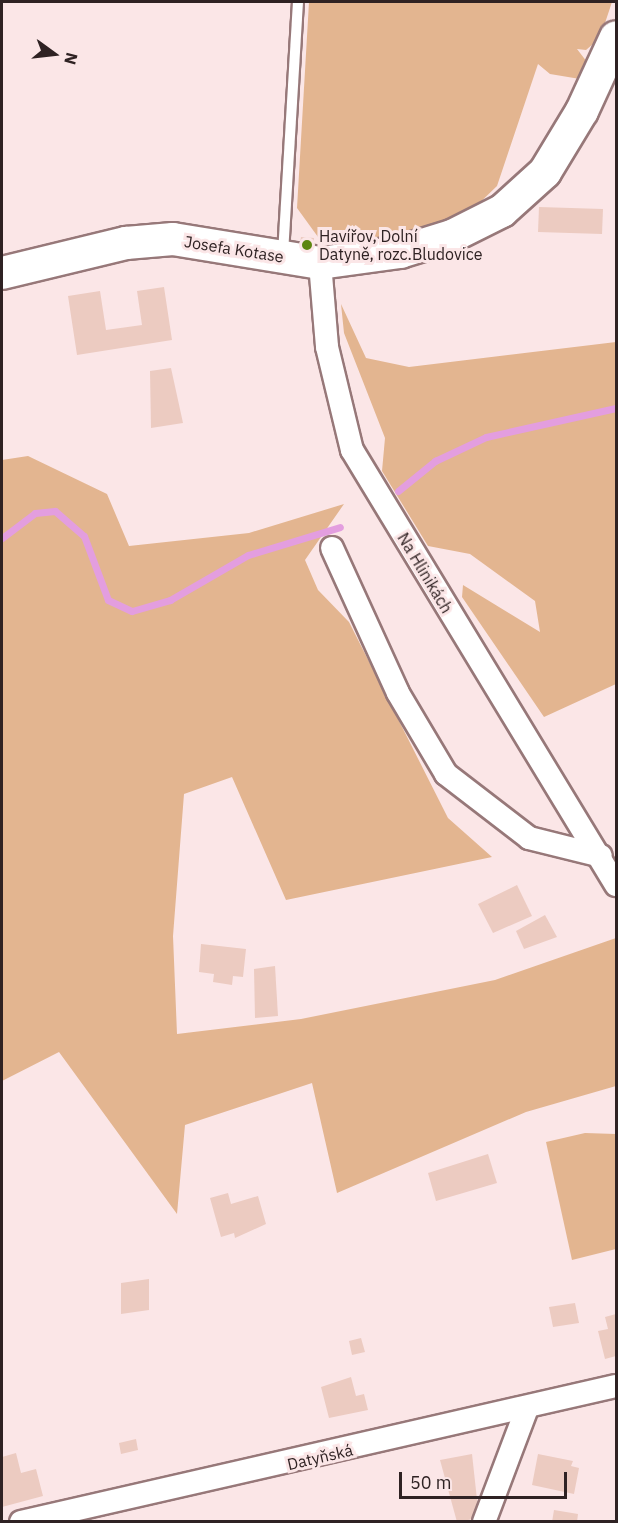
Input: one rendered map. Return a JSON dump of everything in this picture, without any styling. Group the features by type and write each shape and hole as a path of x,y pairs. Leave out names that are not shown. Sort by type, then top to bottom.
{"street":[{"name":"Josefa Kotase","path":"2,273 126,243 173,239 320,263 400,252 502,211 545,172 582,111 616,37"},
{"name":"Na Hlinikách","path":"320,263 327,347 352,450 601,856 616,885"},
{"path":"332,548 398,693 446,774 529,838 601,856"},
{"name":"Datyňská","path":"21,1521 616,1386"},
{"path":"484,1521 527,1407"}],"lane":[{"path":"282,257 298,2"}],"shaded area":[{"path":"309,2 612,2 600,38 586,50 577,49 587,62 580,79 550,74 538,64 497,186 469,213 414,231 343,243 318,237 297,208"},
{"path":"341,304 366,358 409,367 616,342 616,684 544,717 462,597 463,585 540,632 535,601 470,554 428,546 382,471 385,438 344,333"},
{"path":"28,456 107,494 129,546 249,533 344,504 305,560 318,590 349,622 448,818 492,857 286,900 232,777 184,794 173,936 177,1034 301,1019 495,980 616,938 616,1086 526,1112 337,1193 312,1083 185,1125 177,1214 59,1052 2,1081 2,460"},
{"path":"585,1133 616,1134 616,1249 572,1260 546,1142"}],"building":[{"path":"539,207 603,209 602,234 538,232"},
{"path":"301,237 314,238 313,244 300,243"},
{"path":"164,287 172,340 77,355 68,296 100,291 106,330 142,325 137,291"},
{"path":"171,368 183,423 151,428 150,371"},
{"path":"517,885 532,916 493,933 478,904"},
{"path":"545,915 557,937 524,949 516,931"},
{"path":"201,944 246,949 243,977 233,976 232,985 213,982 214,974 199,972"},
{"path":"275,966 278,1016 255,1018 254,969"},
{"path":"488,1154 497,1183 436,1201 428,1173"},
{"path":"228,1193 231,1204 258,1196 266,1224 235,1238 234,1233 221,1237 210,1198"},
{"path":"149,1279 149,1310 121,1314 121,1283"},
{"path":"575,1303 579,1323 553,1327 549,1307"},
{"path":"616,1314 616,1356 605,1359 598,1331 608,1329 605,1317"},
{"path":"361,1338 365,1352 352,1355 349,1341"},
{"path":"351,1377 356,1396 364,1394 368,1410 329,1418 321,1387"},
{"path":"136,1439 138,1450 121,1454 119,1443"},
{"path":"16,1453 21,1473 36,1469 43,1496 2,1507 2,1457"},
{"path":"472,1454 479,1518 457,1522 440,1460"},
{"path":"538,1454 573,1461 571,1466 579,1468 574,1494 532,1485"},
{"path":"554,1510 578,1514 577,1522 552,1522"}],"waterway":[{"path":"398,491 435,461 486,437 616,408"},
{"path":"2,538 35,513 55,511 84,536 108,600 132,611 170,600 248,555 340,527"}],"place":[{"name":"Havířov, Dolní Datyně, rozc.Bludovice","path":"307,245"}]}
